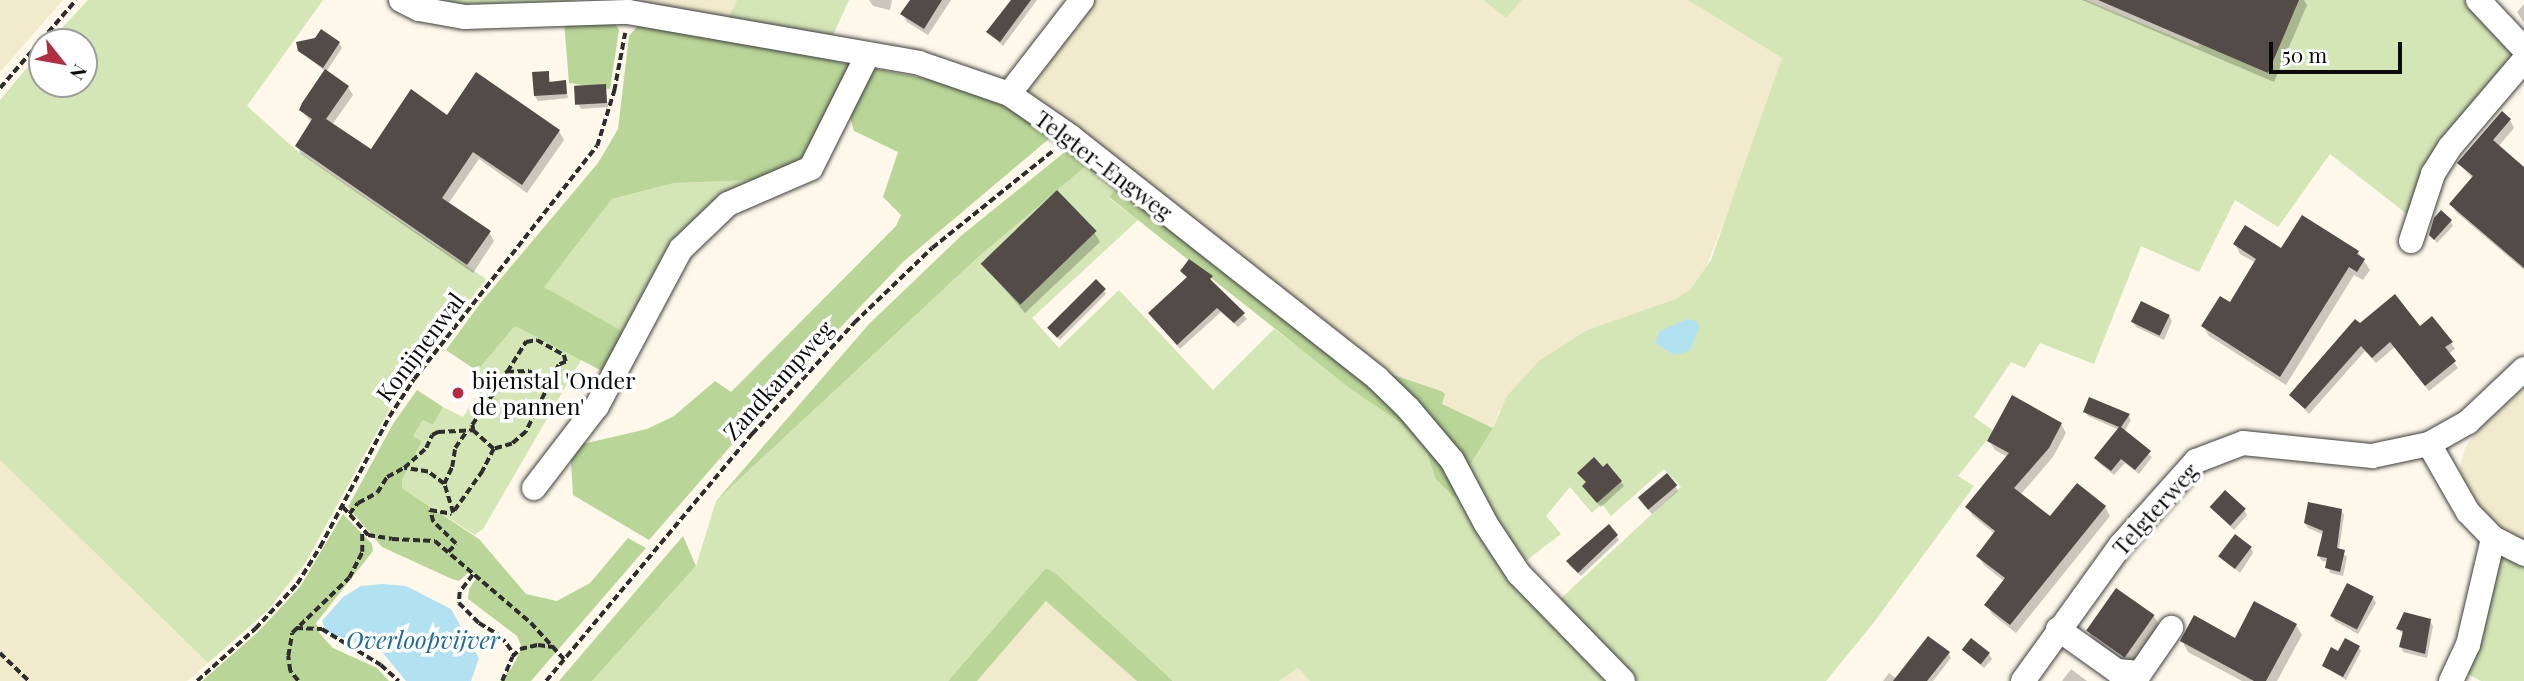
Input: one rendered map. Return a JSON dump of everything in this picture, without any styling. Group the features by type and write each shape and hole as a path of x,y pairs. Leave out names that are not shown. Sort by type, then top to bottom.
{"street":[{"name":"Telgter-Engweg","path":"401,0 419,9 465,17 628,12 919,63 1009,94 1071,137 1377,378 1408,408 1452,460 1486,524 1520,574 1623,681"},
{"path":"1009,94 1082,0"},
{"path":"2478,0 2524,49"},
{"path":"534,488 597,406 681,249 728,204 811,168 868,54"},
{"path":"2411,241 2433,174 2450,147 2524,60"},
{"name":"Telgterweg","path":"2023,681 2120,546 2196,461 2243,443 2372,456 2429,443 2468,422 2524,369"},
{"path":"2429,443 2468,512 2493,538 2524,554"},
{"path":"2451,681 2468,645 2493,538"},
{"path":"2058,629 2117,671 2140,673 2171,628"}],"path":[{"path":"0,88 76,0"},
{"name":"Konijnenwal","path":"197,681 255,629 297,584 343,506 389,417 414,379 597,146 614,91 628,12"},
{"name":"Zandkampweg","path":"547,681 752,434 854,323 932,248 1071,137"},
{"path":"349,514 358,503 376,493 387,477 404,468 426,447 432,435 438,432 473,430 494,449 521,438 559,366 567,359 537,340 526,342 507,372 497,380 493,394 472,425 473,430"},
{"path":"507,372 529,371 550,382"},
{"path":"444,484 452,467 455,448 467,430"},
{"path":"452,514 483,471 494,449"},
{"path":"404,468 428,472 444,484 452,514"},
{"path":"343,506 368,535 435,541 531,623 564,659"},
{"path":"448,552 456,544 433,522 430,510 452,514"},
{"path":"298,681 290,671 288,644 296,628 349,578 362,552 362,530"},
{"path":"473,575 460,592 459,603 479,623 501,636 514,654"},
{"path":"296,628 322,629 381,665 399,681"},
{"path":"502,681 514,654 528,646 553,647"},
{"path":"0,653 29,681"}],"shaded area":[{"path":"0,0 63,0 38,28 28,28 28,40 0,72"},
{"path":"635,0 737,0 726,22 634,5"},
{"path":"1093,0 1483,0 1506,18 1522,0 1688,0 1782,58 1750,155 1703,275 1691,289 1676,299 1587,330 1499,411 1493,428 1442,404 1441,391 1385,372 1036,102 1029,91 1036,75"},
{"path":"2524,388 2524,546 2504,534 2462,492 2460,466 2465,448 2477,431"},
{"path":"0,460 208,663 187,681 0,681"},
{"path":"1046,601 1053,604 1137,681 977,681"},
{"path":"1298,668 1310,681 1279,681"}],"green space":[{"path":"88,0 323,0 247,106 296,150 486,279 396,397 306,562 267,611 208,663 0,460 0,100 28,67 28,98 98,98 98,28 62,28"},
{"path":"415,0 572,0 579,6 447,9"},
{"path":"737,0 849,0 833,35 726,22"},
{"path":"1483,0 1522,0 1506,18"},
{"path":"1688,0 2086,0 2198,47 2219,0 2471,0 2520,50 2412,218 2330,154 2278,227 2235,200 2199,272 2141,246 2094,364 2040,343 2025,368 2011,362 1974,417 1994,431 1958,476 1974,486 1875,621 1826,681 1635,681 1557,602 1681,487 1664,469 1611,516 1602,504 1592,513 1570,487 1546,516 1561,534 1523,563 1465,473 1493,428 1507,396 1539,361 1587,330 1676,299 1691,289 1711,260 1782,58"},
{"path":"564,21 613,21 619,30 610,89 569,83"},
{"path":"641,22 773,45 850,65 815,146 787,170 757,180 674,183 612,199 544,287 627,334 606,373 515,326 477,371 446,350 482,301 598,163 618,129 629,36"},
{"path":"872,68 962,86 1003,101 1056,133 904,261 769,402 649,540 573,495 570,447 647,429 674,416 715,381 731,392 896,226 901,215 883,197 898,152 854,131 849,113"},
{"path":"1071,147 1093,160 976,259 716,501 869,324 962,235"},
{"path":"1093,160 1121,183 1109,198 1138,220 1032,318 1059,348 1119,290 1213,390 1274,329 1398,421 1426,449 1435,478 1456,490 1617,681 1310,681 1298,668 1279,681 1173,681 1046,568 948,681 592,681 696,566 716,501 976,259"},
{"path":"757,180 729,197 627,334 543,288 612,199 674,183"},
{"path":"1121,183 1310,333 1426,438 1456,490 1455,498 1435,478 1426,449 1398,421 1351,389 1109,197"},
{"path":"515,326 581,360 483,529 475,535 402,488 402,480 422,441 413,436 423,420 433,425 443,407 463,417 488,379 477,371"},
{"path":"1385,372 1441,391 1445,394 1442,404 1493,428 1465,473"},
{"path":"417,390 443,407 433,425 423,420 413,436 422,441 402,480 402,488 479,539 526,594 557,601 590,583 628,538 646,548 531,681 500,681 511,669 522,648 517,636 468,599 469,589 477,577 470,571 459,581 452,579 382,547 348,507 393,424"},
{"path":"343,514 372,544 373,551 316,623 320,634 333,648 377,668 389,681 202,681 258,632 300,587"},
{"path":"683,536 696,566 592,681 559,681"},
{"path":"2499,552 2524,565 2524,681 2481,681 2464,672"},
{"path":"1046,568 1056,574 1173,681 1137,681 1046,601 977,681 948,681"}],"water":[{"path":"1687,319 1696,321 1699,327 1690,351 1674,355 1655,343 1659,332"},
{"name":"Overloopvijver","path":"361,586 406,586 451,609 479,658 471,681 406,681 382,652 327,632 322,621 343,597"}],"building":[{"path":"910,0 942,0 924,29 900,14"},
{"path":"1011,0 1031,0 1000,42 986,32"},
{"path":"2098,0 2299,0 2268,73"},
{"path":"321,29 340,42 323,68 298,51 296,42 315,38"},
{"path":"325,69 349,86 326,119 371,149 411,89 447,115 476,72 560,130 522,185 473,152 442,198 491,231 467,265 295,146 312,119 299,110"},
{"path":"549,71 549,82 566,80 567,94 534,96 532,72"},
{"path":"606,84 607,103 575,105 574,86"},
{"path":"2502,111 2511,119 2493,140 2524,167 2524,268 2449,204 2473,176 2457,163"},
{"path":"1057,190 1097,231 1020,305 981,264"},
{"path":"2441,210 2452,220 2434,240 2429,235 2434,218"},
{"path":"2302,215 2359,251 2357,254 2365,259 2357,272 2349,267 2280,377 2201,326 2220,296 2230,302 2256,259 2233,244 2245,225 2281,248"},
{"path":"1189,259 1213,276 1210,279 1245,313 1234,323 1217,308 1177,345 1148,313 1187,277 1180,271"},
{"path":"1096,279 1106,289 1057,338 1047,328"},
{"path":"2395,294 2420,326 2432,316 2453,342 2445,347 2456,361 2425,386 2390,342 2372,358 2361,346 2305,409 2289,395 2355,319 2360,323"},
{"path":"2141,301 2170,315 2160,336 2131,322"},
{"path":"2012,395 2062,423 2049,448 2014,488 2050,516 2077,483 2106,506 2010,625 1984,605 2005,578 1976,556 1995,531 1965,507 2009,453 1987,441"},
{"path":"2089,397 2130,414 2121,427 2151,451 2135,470 2121,459 2111,471 2094,458 2119,427 2083,412"},
{"path":"1594,457 1603,467 1607,463 1622,481 1597,503 1582,486 1586,482 1577,473"},
{"path":"1667,473 1677,485 1648,510 1638,497"},
{"path":"2225,490 2246,509 2230,526 2210,507"},
{"path":"2308,502 2342,509 2337,548 2345,550 2340,572 2325,568 2327,558 2317,556 2323,531 2304,523"},
{"path":"1609,524 1618,535 1578,573 1566,561"},
{"path":"2235,534 2252,547 2235,569 2218,556"},
{"path":"2347,583 2374,597 2357,630 2330,616"},
{"path":"2116,588 2155,615 2125,658 2086,631"},
{"path":"2254,601 2297,624 2266,681 2254,681 2180,641 2194,615 2235,638"},
{"path":"2404,612 2431,619 2425,654 2399,647 2403,631 2396,629"},
{"path":"1928,636 1950,652 1927,681 1893,681"},
{"path":"1971,638 1990,653 1981,665 1962,650"},
{"path":"2345,638 2360,646 2343,677 2322,666 2331,647 2338,651"}],"place":[{"name":"bijenstal 'Onder de pannen'","path":"458,393"}]}
